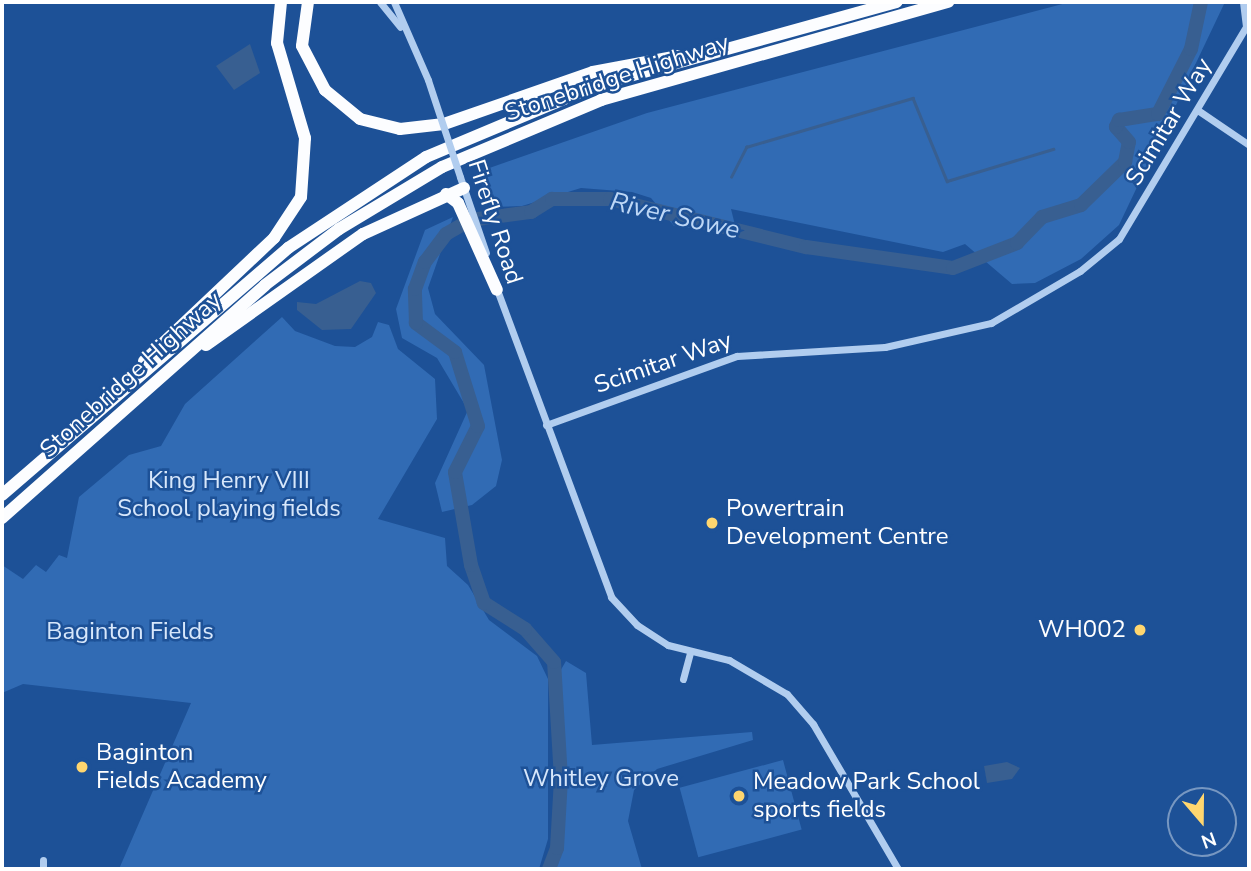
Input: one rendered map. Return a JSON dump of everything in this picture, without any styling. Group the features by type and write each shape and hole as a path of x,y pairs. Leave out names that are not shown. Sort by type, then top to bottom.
{"highway":[{"path":"115,397 179,325 274,238 301,197 305,138 278,43 281,2"},
{"path":"308,2 302,46 325,90 360,119 400,130 444,124 629,63 731,48"},
{"name":"Stonebridge Highway","path":"2,495 288,248 426,157 567,95 897,2"},
{"name":"Stonebridge Highway","path":"2,518 170,369 339,229 504,137 601,100 948,2"},
{"path":"170,369 363,234 446,194 463,192 480,248 497,290"}],"street":[{"name":"Firefly Road","path":"380,2 405,33"},
{"name":"Firefly Road","path":"394,2 405,33 428,80 463,192"},
{"name":"Scimitar Way","path":"547,425 737,356 885,347 991,323 1080,271 1119,239 1199,111 1248,26 1244,2"},
{"path":"1199,111 1249,145"},
{"name":"Firefly Road","path":"497,290 547,425"},
{"path":"547,425 611,597 638,625 690,652 753,671 793,701 898,869"},
{"path":"683,679 690,652"},
{"path":"43,860 43,869"}],"green space":[{"path":"1070,2 1225,2 1119,225 1081,259 1035,283 1012,284 965,244 943,252 731,209 737,233 674,226 651,198 632,192 581,188 522,206 490,207 478,172 647,113"},
{"path":"453,217 428,288 435,314 484,365 502,460 496,486 472,505 442,512 435,483 468,410 437,358 402,338 396,309 425,230"},
{"path":"282,317 295,331 335,346 355,347 372,337 378,322 389,325 398,349 435,379 437,419 378,519 445,538 447,566 468,585 489,620 537,656 548,679 548,839 539,869 119,869 191,703 23,684 2,693 2,565 23,579 36,565 46,572 59,555 67,558 79,497 129,455 161,446 185,404"},
{"name":"Whitley Grove","path":"566,661 586,673 592,745 752,732 753,740 657,769 634,790 628,821 642,869 553,869 566,811 559,673"},
{"path":"783,760 802,830 698,857 680,788"}],"shaded area":[{"path":"250,44 260,73 234,90 216,66"},
{"path":"360,281 371,283 376,293 351,329 322,330 297,310 297,302 316,304"},
{"path":"1007,762 1020,768 1012,779 987,783 984,766"}],"waterway":[{"name":"River Sowe","path":"549,869 557,848 561,779 554,662 525,629 484,603 471,565 455,472 478,426 455,352 416,323 415,289 425,262 446,234 470,220 531,212 552,199 610,199 806,247 953,268 1017,243 1042,217 1081,205 1125,162 1129,142 1116,127 1119,120 1158,114 1191,49 1201,2"},
{"path":"731,177 746,147 913,98 947,181 1053,149"}],"place":[{"name":"Powertrain Development Centre","path":"712,523"},
{"name":"WH002","path":"1140,630"},
{"name":"Baginton Fields Academy","path":"82,767"},
{"name":"Meadow Park School sports fields","path":"739,796"}],"park label":[{"name":"King Henry VIII School playing fields","path":"229,495"},
{"name":"Baginton Fields","path":"130,632"}]}
